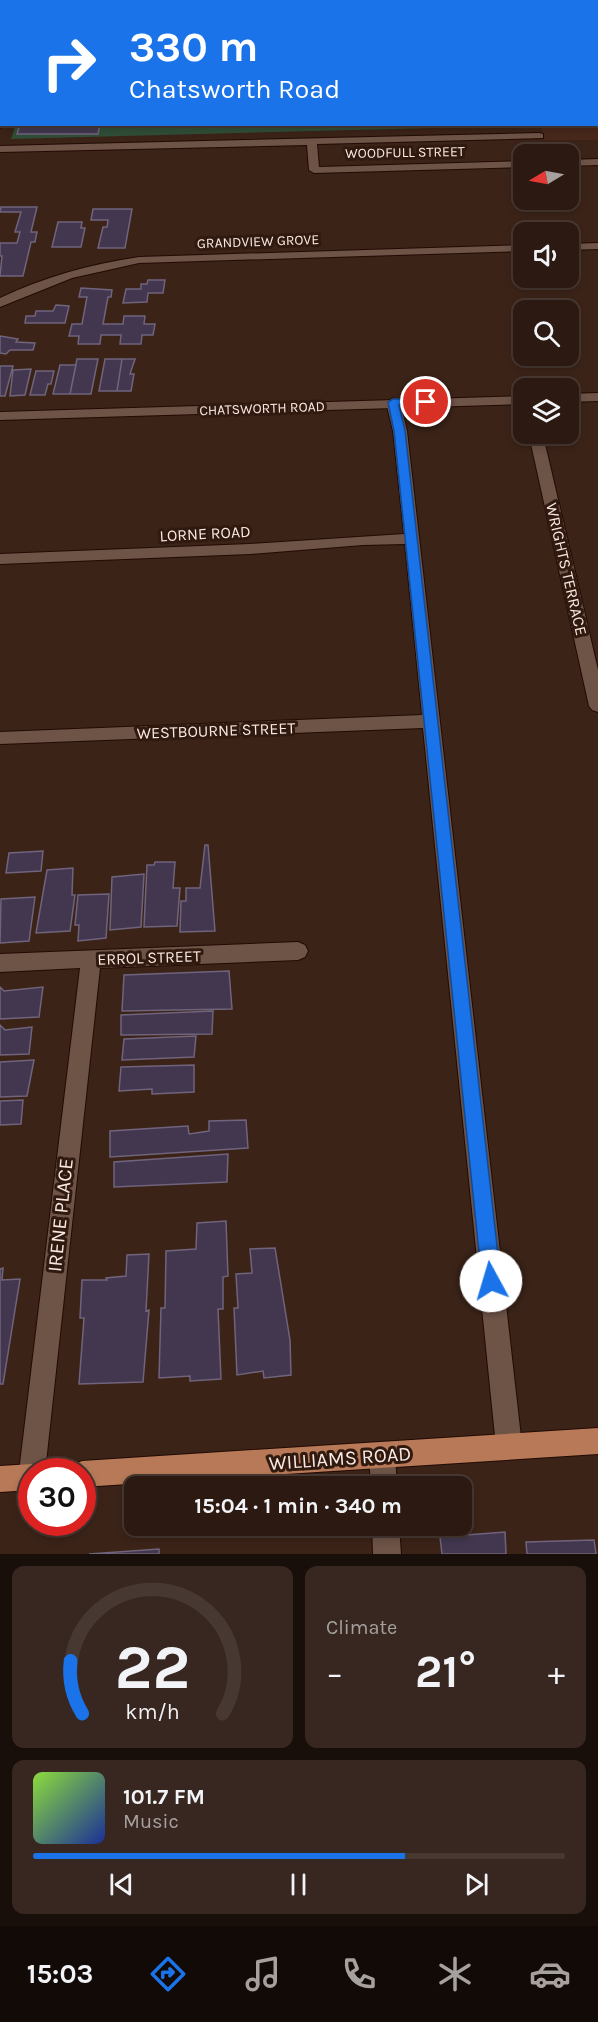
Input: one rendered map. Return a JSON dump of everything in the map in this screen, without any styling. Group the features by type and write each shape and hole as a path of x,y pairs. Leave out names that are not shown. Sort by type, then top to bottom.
{"main road":[{"name":"WILLIAMS ROAD","path":"96,1473 598,1441"},
{"path":"0,1479 18,1477"}],"street":[{"path":"443,126 446,138"},
{"path":"0,149 539,136"},
{"name":"WOODFULL STREET","path":"312,142 315,170 513,164"},
{"path":"579,163 598,162"},
{"path":"579,247 598,246"},
{"name":"GRANDVIEW GROVE","path":"0,303 61,278 139,260 513,248"},
{"path":"579,398 598,397"},
{"name":"CHATSWORTH ROAD","path":"0,416 393,402 513,400"},
{"path":"393,402 400,431 412,538 509,1446"},
{"name":"WRIGHTS TERRACE","path":"538,444 598,706"},
{"name":"LORNE ROAD","path":"0,559 250,549 412,538"},
{"name":"WESTBOURNE STREET","path":"0,738 432,721"},
{"name":"ERROL STREET","path":"0,963 298,951"},
{"name":"IRENE PLACE","path":"34,1458 91,959"},
{"path":"382,1455 383,1476"},
{"path":"386,1536 387,1554"}],"shaded area":[{"path":"540,126 598,126 598,140 545,140"}],"green space":[{"path":"15,126 430,126 430,128 11,139"}],"building":[{"path":"19,126 100,126 98,134 17,134"},
{"path":"1,207 37,207 31,232 37,232 35,242 31,242 23,276 0,276 2,256 0,256 0,243 17,243 20,232 15,232 21,212 0,212"},
{"path":"93,209 132,209 125,248 98,248 103,227 107,227 108,220 91,220"},
{"path":"58,222 82,222 81,228 85,228 81,247 52,247"},
{"path":"148,280 165,280 163,293 148,293 147,302 123,303 126,289 141,289 141,284 147,284"},
{"path":"81,288 112,290 111,297 108,297 103,324 123,324 124,316 145,316 144,324 155,324 153,335 142,335 141,344 120,344 121,335 101,335 100,344 78,344 79,336 69,336 72,324 82,324 87,297 79,297"},
{"path":"56,305 69,306 65,323 25,323 26,316 35,316 36,311 53,311"},
{"path":"0,336 18,339 16,342 35,343 33,350 10,350 6,354 0,353"},
{"path":"77,359 98,359 91,394 70,394"},
{"path":"105,359 122,359 117,391 99,391"},
{"path":"122,359 135,359 130,374 134,374 131,391 117,391"},
{"path":"60,365 76,365 70,394 53,394"},
{"path":"0,366 13,366 5,396 0,396"},
{"path":"31,369 25,395 10,396 13,370"},
{"path":"36,371 54,371 45,395 30,395"},
{"path":"205,845 208,845 215,931 180,932 181,901 186,901 186,888 200,888"},
{"path":"43,851 41,871 6,873 9,853"},
{"path":"155,862 175,862 173,888 180,888 177,926 144,927 147,865 154,865"},
{"path":"73,868 72,895 75,895 70,931 36,933 47,870"},
{"path":"144,874 141,927 110,930 112,877"},
{"path":"109,894 106,938 78,941 79,925 75,925 78,895"},
{"path":"35,897 29,941 0,943 1,899"},
{"path":"229,971 232,1009 122,1011 124,975"},
{"path":"0,987 4,991 43,987 39,1017 0,1019"},
{"path":"213,1011 212,1034 121,1035 121,1015"},
{"path":"0,1025 5,1030 32,1027 29,1054 0,1055"},
{"path":"196,1036 194,1057 122,1060 124,1039"},
{"path":"34,1060 27,1096 0,1097 0,1062"},
{"path":"194,1065 194,1092 152,1094 152,1089 119,1091 121,1067"},
{"path":"23,1100 21,1124 0,1125 0,1101"},
{"path":"246,1120 248,1148 110,1157 110,1131 188,1126 189,1134 209,1131 209,1121"},
{"path":"228,1154 227,1182 114,1187 114,1162"},
{"path":"226,1221 228,1276 223,1277 223,1309 218,1309 221,1379 190,1381 190,1376 159,1378 161,1308 165,1308 166,1251 196,1249 197,1223"},
{"path":"275,1248 290,1340 291,1375 264,1378 263,1371 237,1375 234,1308 238,1308 236,1274 252,1273 250,1249"},
{"path":"149,1254 146,1311 149,1310 143,1382 79,1384 84,1318 80,1318 82,1280 107,1280 106,1278 126,1276 127,1255"},
{"path":"3,1268 2,1280 20,1279 3,1384 0,1384 0,1269"},
{"path":"505,1532 506,1554 442,1554 440,1537"},
{"path":"594,1540 596,1554 527,1554 526,1542"},
{"path":"159,1549 159,1554 89,1554"}],"route":[{"path":"426,402 393,402 400,431 435,744 491,1281"}]}
